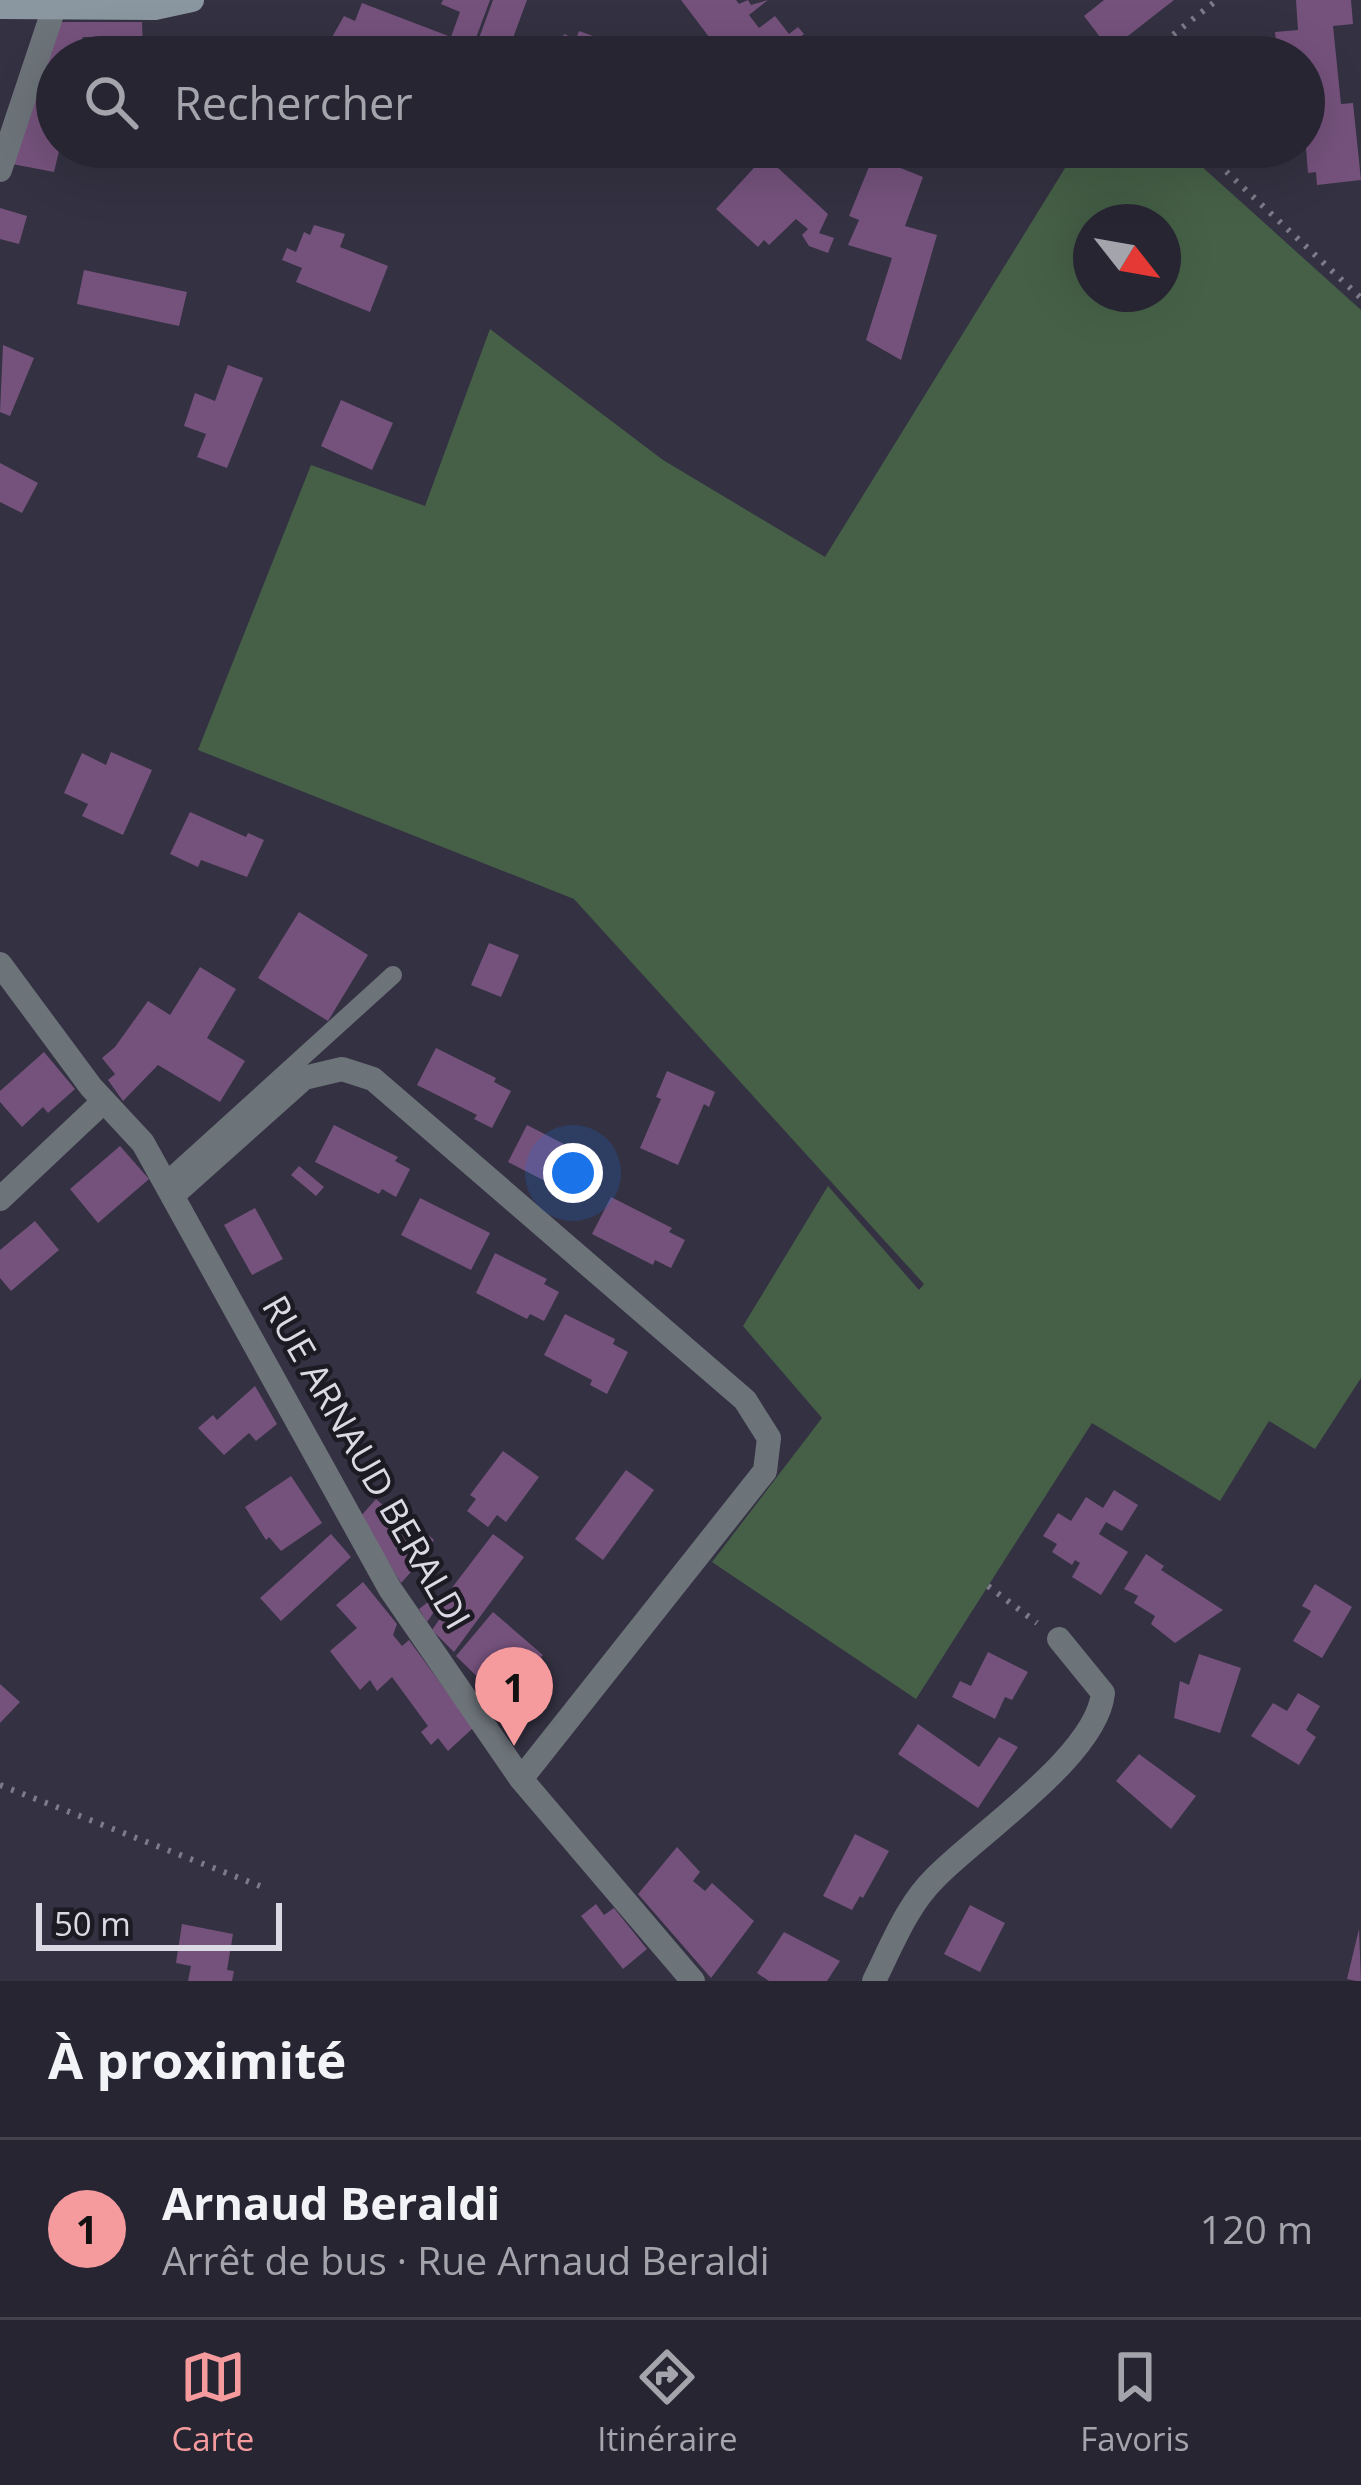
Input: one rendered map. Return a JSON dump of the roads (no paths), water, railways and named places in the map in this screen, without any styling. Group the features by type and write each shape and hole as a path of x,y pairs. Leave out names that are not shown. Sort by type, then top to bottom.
{"street":[{"path":"0,7 155,8 192,0"},
{"path":"44,36 55,4"},
{"path":"0,170 36,61"},
{"name":"RUE ARNAUD BERALDI","path":"0,964 104,1101 143,1143 390,1589 521,1779 693,1981"},
{"path":"169,1189 304,1078 342,1069 373,1079 745,1400 769,1438 765,1471 521,1779"},
{"path":"0,1199 104,1101"},
{"path":"874,1981 907,1915 933,1879 1052,1774 1101,1710 1102,1693 1060,1639"}],"lane":[{"path":"169,1189 393,975"}],"place":[{"name":"Arnaud Beraldi","path":"514,1746"}]}
